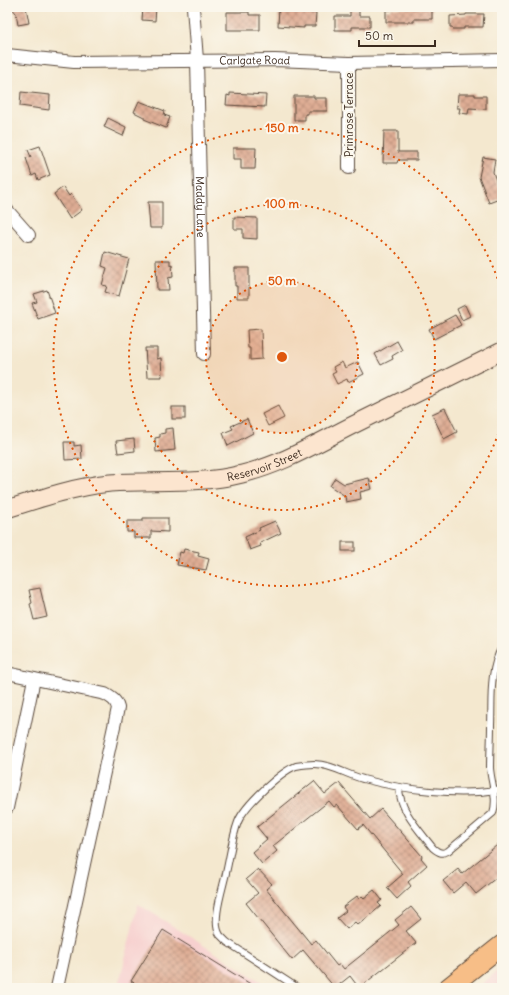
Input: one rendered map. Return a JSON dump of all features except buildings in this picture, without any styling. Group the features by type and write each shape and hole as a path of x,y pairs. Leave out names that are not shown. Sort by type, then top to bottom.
{"main road":[{"path":"448,988 502,945"}],"street":[{"name":"Maddy Lane","path":"194,7 197,60 204,354"},
{"name":"Carlgate Road","path":"7,55 74,62 197,60 349,62 502,60"},
{"name":"Primrose Terrace","path":"349,62 349,168"},
{"path":"7,210 29,235"},
{"name":"Reservoir Street","path":"7,509 81,488 137,482 205,481 224,479 258,470 274,464 502,351"},
{"path":"7,673 105,694 117,702 118,708 57,988"},
{"path":"7,808 34,679"}],"lane":[{"path":"399,787 399,795 405,809 433,848 438,852 443,853 448,851 490,816 495,807 490,768 493,682 495,662 502,647"},
{"path":"298,988 227,942 220,934 218,927 218,909 238,822 247,807 259,794 287,771 296,766 315,764 362,779 399,787 446,791 484,792 502,789"}],"shaded area":[{"path":"138,904 271,988 118,988"},
{"path":"502,967 502,988 477,988 488,979"}]}
